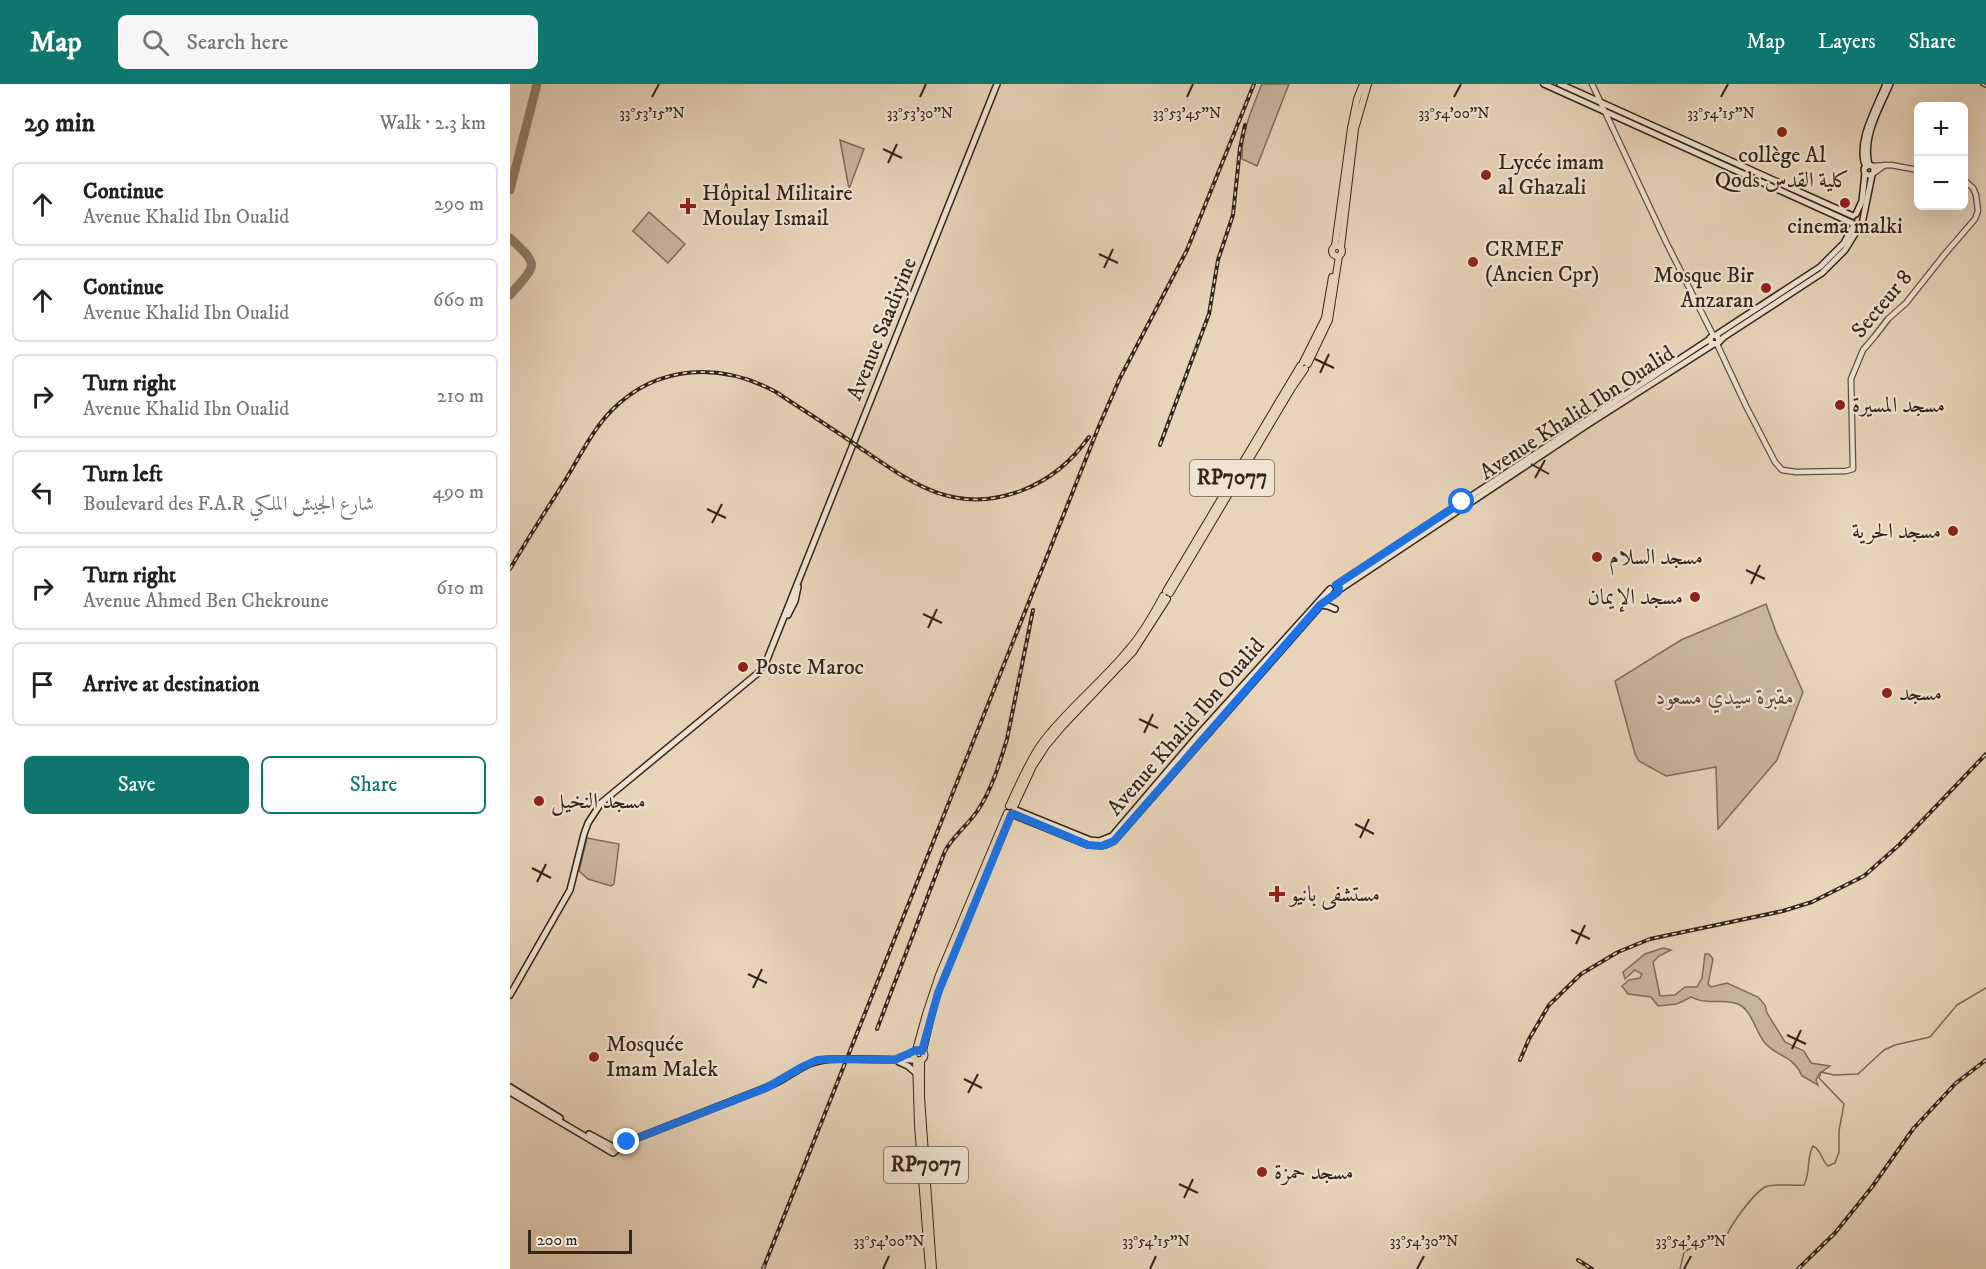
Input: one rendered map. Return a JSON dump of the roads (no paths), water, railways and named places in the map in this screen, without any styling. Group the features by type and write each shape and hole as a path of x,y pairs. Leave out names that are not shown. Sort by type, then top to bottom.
{"main road":[{"name":"Avenue Saadiyine","path":"510,995 570,890 585,834 601,803 758,673 771,653 784,620 792,607 798,586 997,84"},
{"name":"RP7077","path":"919,1060 914,1058 918,1051 926,1014 939,975 1012,811 1027,768 1042,743 1062,719 1150,624 1329,320 1337,256 1342,252 1338,247 1351,128 1357,99 1363,84"},
{"name":"RP7077","path":"1338,247 1355,129 1368,84"},
{"path":"1544,84 1856,220"},
{"path":"1560,84 1856,220"},
{"name":"Avenue Khalid Ibn Oualid","path":"1856,220 1866,211 1869,170 1863,158 1864,141 1888,84"},
{"name":"Avenue Khalid Ibn Oualid","path":"1251,681 1335,590 1715,340 1822,273 1848,246 1869,170"},
{"name":"Avenue Khalid Ibn Oualid","path":"1012,811 1090,840 1108,839 1117,832 1199,734 1335,590"},
{"path":"1320,605 1335,609"},
{"name":"RP7077","path":"918,1051 924,1056 919,1060 916,1073 918,1125 931,1269"},
{"path":"895,1060 918,1051"},
{"path":"615,1151 627,1142 771,1086 812,1062 822,1059 919,1060"},
{"path":"895,1060 906,1064 916,1073"},
{"name":"RP7077","path":"919,1060 931,1269"},
{"path":"510,1087 615,1151"},
{"path":"510,1092 615,1151"}],"street":[{"path":"1592,84 1715,340"},
{"path":"1869,170 1885,165 1914,169"},
{"name":"Secteur 8","path":"1715,340 1762,440 1779,468 1789,472 1853,469 1851,379 1863,350 1888,319 1906,303 1975,219 1978,211 1973,188 1968,184"}],"waterway":[{"path":"1680,1269 1684,1252 1704,1241 1726,1237 1743,1210 1765,1187 1804,1185 1813,1146 1828,1166 1835,1163 1839,1152 1839,1131 1844,1104 1819,1078 1821,1072 1834,1075 1858,1074 1884,1050 1895,1045 1930,1037 1957,1005 1986,988"}],"railway":[{"path":"763,1269 1099,426 1120,378 1187,250 1254,84"},
{"path":"1982,84 1986,86"},
{"path":"1160,445 1209,314 1218,260 1233,215 1240,148 1245,125"},
{"path":"510,569 605,417 630,395 670,376 691,372 712,372 755,382 776,392 914,483 934,492 954,497 975,500 998,497 1033,486 1060,468 1089,437"},
{"path":"877,1029 945,851 978,810 995,775 1007,739 1033,610"},
{"path":"1520,1060 1529,1039 1549,1005 1581,974 1618,952 1650,939 1783,911 1812,902 1864,876 1899,845 1986,754"},
{"path":"1798,1269 1835,1233 1872,1187 1913,1129 1956,1083 1986,1060"},
{"path":"1578,1260 1592,1269"}],"place":[{"name":"collège Al Qods كلية القدس","path":"1782,132"},
{"name":"Lycée imam al Ghazali","path":"1486,175"},
{"name":"cinema malki","path":"1845,203"},
{"name":"Hôpital Militaire Moulay Ismail","path":"688,206"},
{"name":"CRMEF (Ancien Cpr)","path":"1473,262"},
{"name":"Mosque Bir Anzaran","path":"1766,288"},
{"name":"مسجد المسيرة","path":"1840,405"},
{"name":"مسجد الحرية","path":"1953,531"},
{"name":"مسجد السلام","path":"1597,557"},
{"name":"مسجد الإيمان","path":"1695,597"},
{"name":"Poste Maroc","path":"743,667"},
{"name":"مسجد","path":"1887,693"},
{"name":"مسجد النخيل","path":"539,801"},
{"name":"مستشفى بانيو","path":"1277,894"},
{"name":"Mosquée Imam Malek","path":"594,1057"},
{"name":"مسجد حمزة","path":"1262,1172"}],"park label":[{"name":"مقبرة سيدي مسعود","path":"1725,697"}]}
